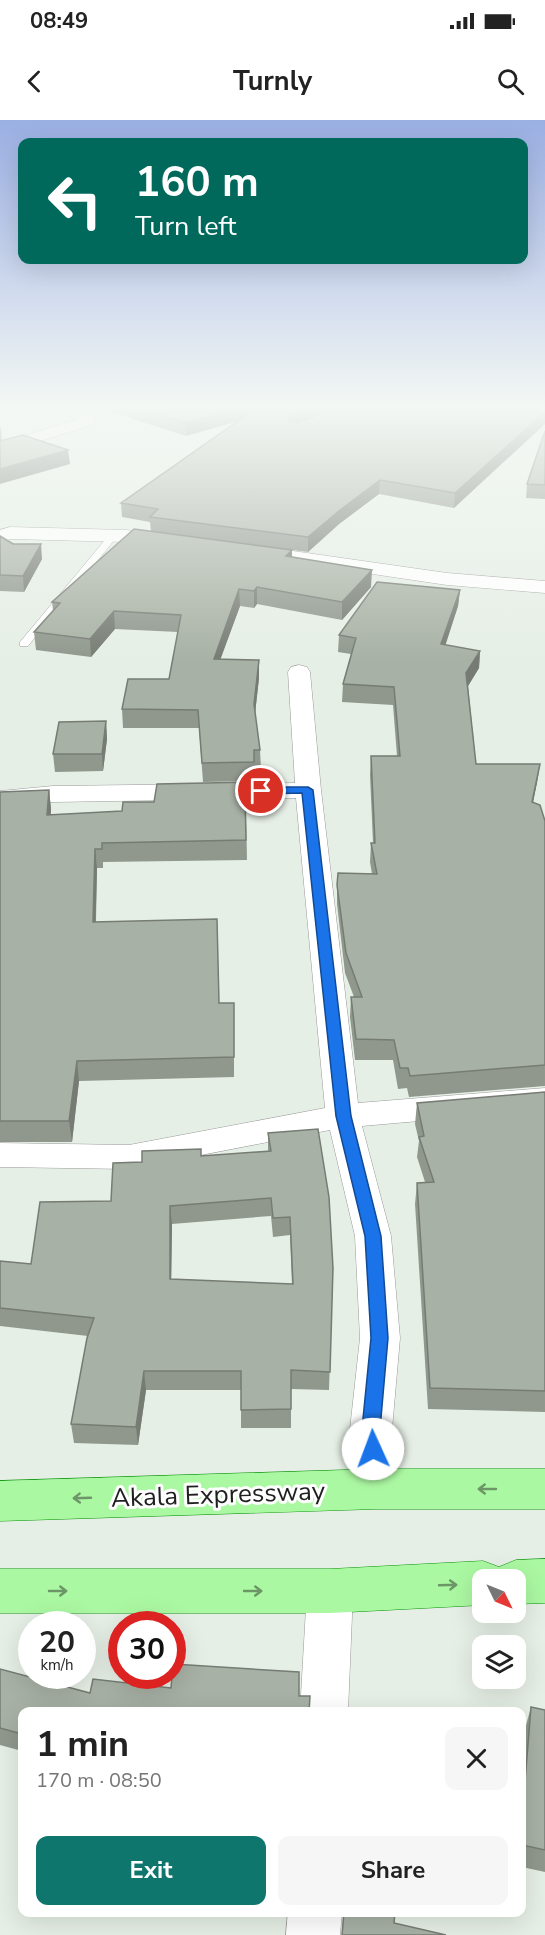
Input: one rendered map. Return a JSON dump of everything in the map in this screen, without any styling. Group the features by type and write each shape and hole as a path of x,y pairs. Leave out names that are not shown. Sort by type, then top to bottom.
{"main road":[{"name":"Akala Expressway","path":"0,1501 376,1489 545,1489"},
{"path":"526,1582 545,1581"},
{"path":"0,1591 330,1591 472,1584"}],"street":[{"path":"3,532 113,536 192,543"},
{"path":"238,549 447,579 545,586"},
{"path":"299,672 308,790 343,1116 373,1236 380,1338 371,1429 376,1489"},
{"path":"0,799 53,794 308,790"},
{"path":"0,1155 129,1157 343,1116 545,1100"},
{"path":"324,1707 330,1591"},
{"path":"314,1935 315,1917"}],"lane":[{"path":"24,644 113,536"}],"building":[{"path":"137,492 364,492 308,537 150,517 158,509 121,503"},
{"path":"134,529 292,550 286,556 372,570 342,602 257,587 254,591 239,589 214,659 259,660 254,704 260,750 254,750 254,762 202,763 198,710 122,709 128,679 169,679 181,615 114,611 90,639 34,632 60,603 52,602"},
{"path":"0,536 13,544 41,544 23,576 0,575"},
{"path":"377,582 460,590 441,644 480,651 466,673 476,764 540,764 532,802 540,805 545,821 545,1065 410,1076 408,1068 400,1068 394,1040 356,1039 351,997 362,997 346,953 337,885 338,873 377,874 371,843 375,843 371,756 400,756 394,687 343,684 356,638 339,635"},
{"path":"106,721 102,754 53,754 59,722"},
{"path":"253,782 253,794 245,794 246,840 102,843 102,849 95,849 93,922 217,919 219,1003 234,1003 234,1057 77,1061 69,1121 0,1121 0,792 49,790 47,815 122,811 123,802 154,802 157,784"},
{"path":"545,1092 545,1391 430,1388 417,1183 434,1182 419,1137 424,1136 417,1103"},
{"path":"318,1129 329,1197 333,1268 330,1372 291,1370 291,1409 241,1410 241,1371 144,1371 136,1427 71,1424 87,1338 94,1318 0,1308 0,1261 31,1264 40,1202 111,1201 113,1163 142,1162 142,1151 201,1149 201,1156 271,1151 268,1133","holes":["271,1198 273,1218 290,1217 293,1284 170,1279 170,1206"]},
{"path":"186,1665 299,1672 299,1696 310,1696 309,1707 18,1707 18,1733 0,1728 0,1669 18,1674 18,1689 75,1689 90,1693 91,1689 96,1689 96,1679 108,1681 108,1689 186,1689"},
{"path":"531,1707 545,1710 545,1850 526,1846 526,1769"},
{"path":"344,1917 395,1917 394,1923 446,1935 342,1935"}],"route":[{"path":"261,791 308,790 343,1116 373,1236 380,1338 371,1429 373,1449"}]}
